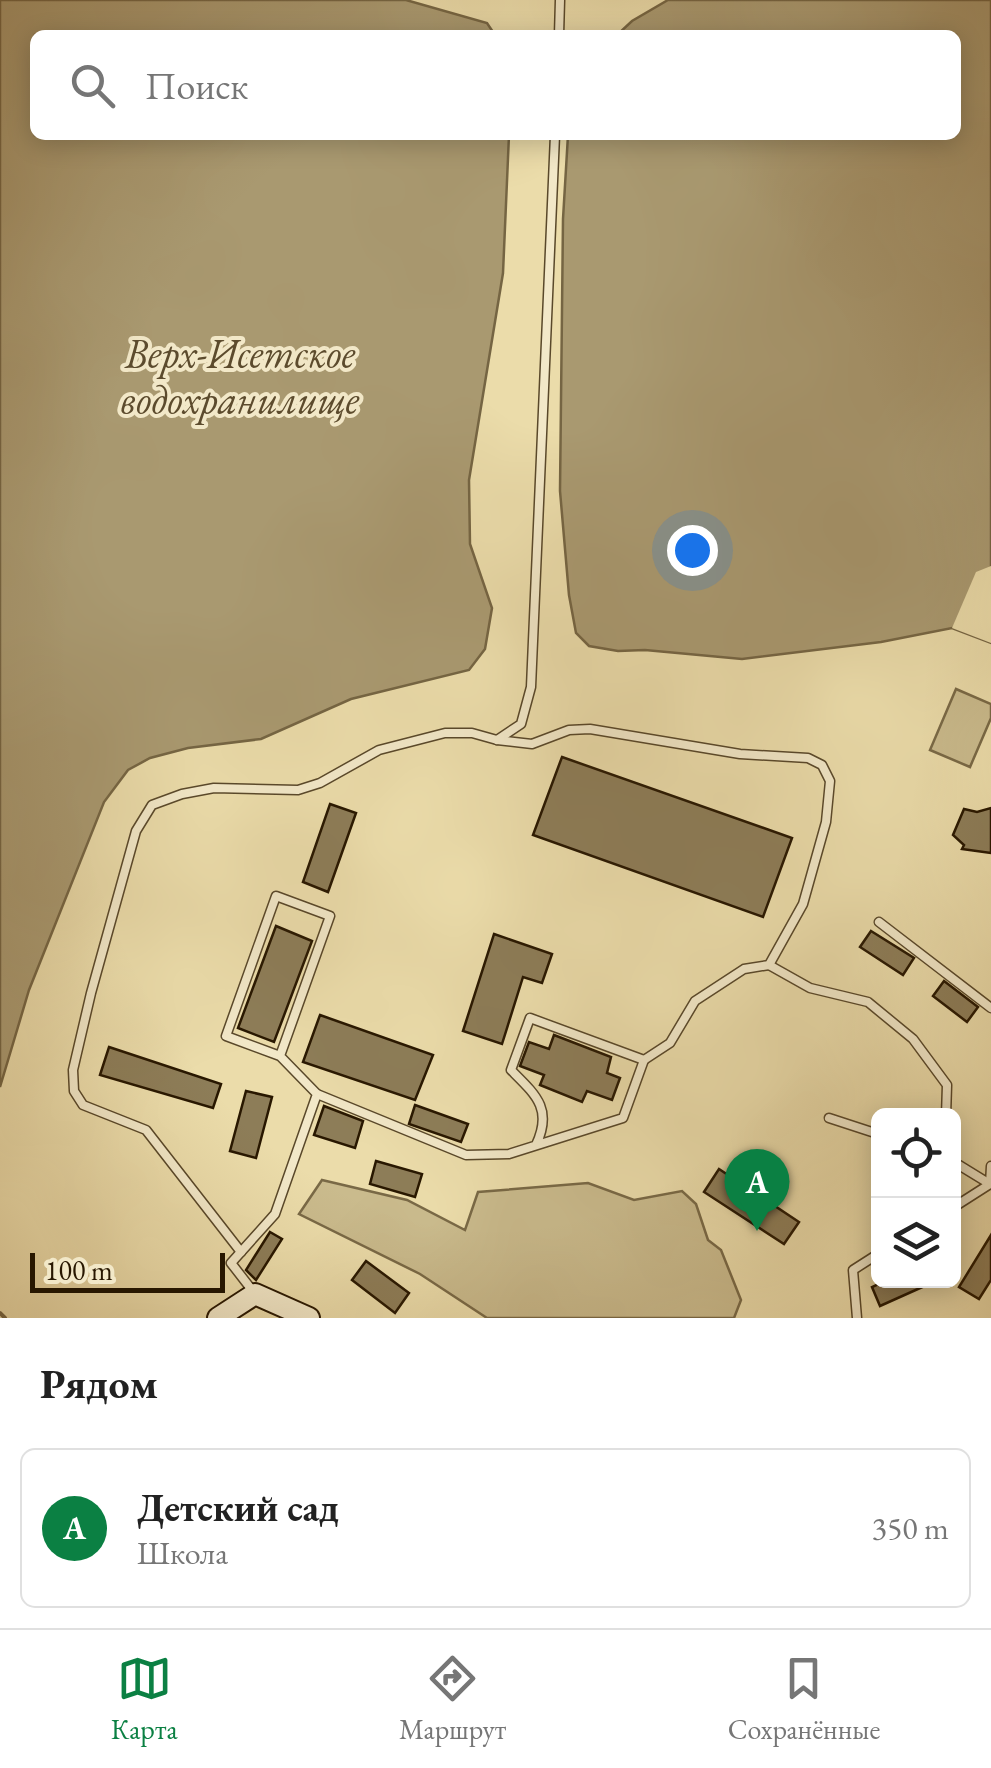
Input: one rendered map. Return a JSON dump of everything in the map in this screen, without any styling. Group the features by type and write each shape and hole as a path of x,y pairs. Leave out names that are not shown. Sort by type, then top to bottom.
{"street":[{"path":"218,1318 256,1294 309,1318"}],"lane":[{"path":"559,30 560,0"},
{"path":"497,740 521,724 531,687 555,140"},
{"path":"240,1252 146,1130 84,1105 74,1092 73,1070 91,993 136,831 152,805 214,788 298,790 320,784 379,750 446,732 532,744 569,730 590,729 740,754 808,758 822,766 830,781 826,822 803,904 769,966"},
{"path":"280,1056 330,916 276,896 226,1036 280,1056 316,1094 466,1155 509,1154 623,1118 644,1060 670,1043 694,1001 744,969 769,966 810,988 868,1002 913,1039 947,1085 946,1108"},
{"path":"879,922 991,1008"},
{"path":"536,1145 545,1114 532,1091 511,1070 530,1018 644,1060"},
{"path":"256,1294 231,1263 275,1214 316,1094"},
{"path":"829,1118 871,1132"},
{"path":"961,1166 990,1184"},
{"path":"990,1184 991,1166"},
{"path":"961,1203 990,1184"},
{"path":"857,1318 853,1270 871,1258"}],"shaded area":[{"path":"956,689 991,704 991,718 970,767 930,750"},
{"path":"322,1180 407,1200 465,1230 478,1192 588,1183 634,1200 682,1191 696,1204 708,1240 721,1250 741,1300 734,1318 487,1318 420,1274 299,1214"}],"water":[{"name":"Верх-Исетское водохранилище","path":"0,0 406,0 487,23 492,30 30,30 30,140 509,140 503,273 469,480 470,544 492,608 485,649 469,670 351,699 261,739 188,748 150,758 128,770 104,802 29,990 0,1087"},
{"path":"668,0 991,0 991,643 952,628 881,642 742,659 618,651 589,646 576,633 560,491 568,140 961,140 961,30 622,30"}],"pier":[{"path":"991,566 991,643 952,628 976,572"}],"building":[{"path":"562,757 792,838 763,917 533,835"},
{"path":"330,804 356,813 328,892 303,882"},
{"path":"991,808 991,853 962,849 964,845 953,835 964,809 977,812"},
{"path":"276,926 312,941 274,1042 238,1028"},
{"path":"871,931 914,958 903,975 860,947"},
{"path":"494,934 552,954 542,983 523,977 502,1044 463,1031"},
{"path":"944,981 978,1007 967,1022 933,996"},
{"path":"320,1015 433,1055 415,1100 303,1062"},
{"path":"554,1035 611,1057 607,1073 620,1078 612,1100 587,1091 582,1102 540,1085 544,1075 520,1066 529,1042 549,1049"},
{"path":"109,1047 221,1084 213,1108 100,1075"},
{"path":"246,1091 272,1097 256,1158 230,1151"},
{"path":"415,1105 468,1124 461,1142 409,1124"},
{"path":"324,1106 363,1121 355,1148 314,1135"},
{"path":"376,1161 422,1174 415,1197 370,1184"},
{"path":"719,1169 749,1189 752,1184 772,1197 769,1202 799,1222 784,1244 704,1192"},
{"path":"270,1232 282,1239 256,1280 246,1270"},
{"path":"991,1235 991,1280 979,1299 961,1288"},
{"path":"366,1261 409,1293 395,1313 352,1280"},
{"path":"872,1288 920,1288 880,1306"}],"waterway":[{"path":"0,1313 5,1318"}],"place":[{"name":"Детский сад","path":"757,1231"}]}
